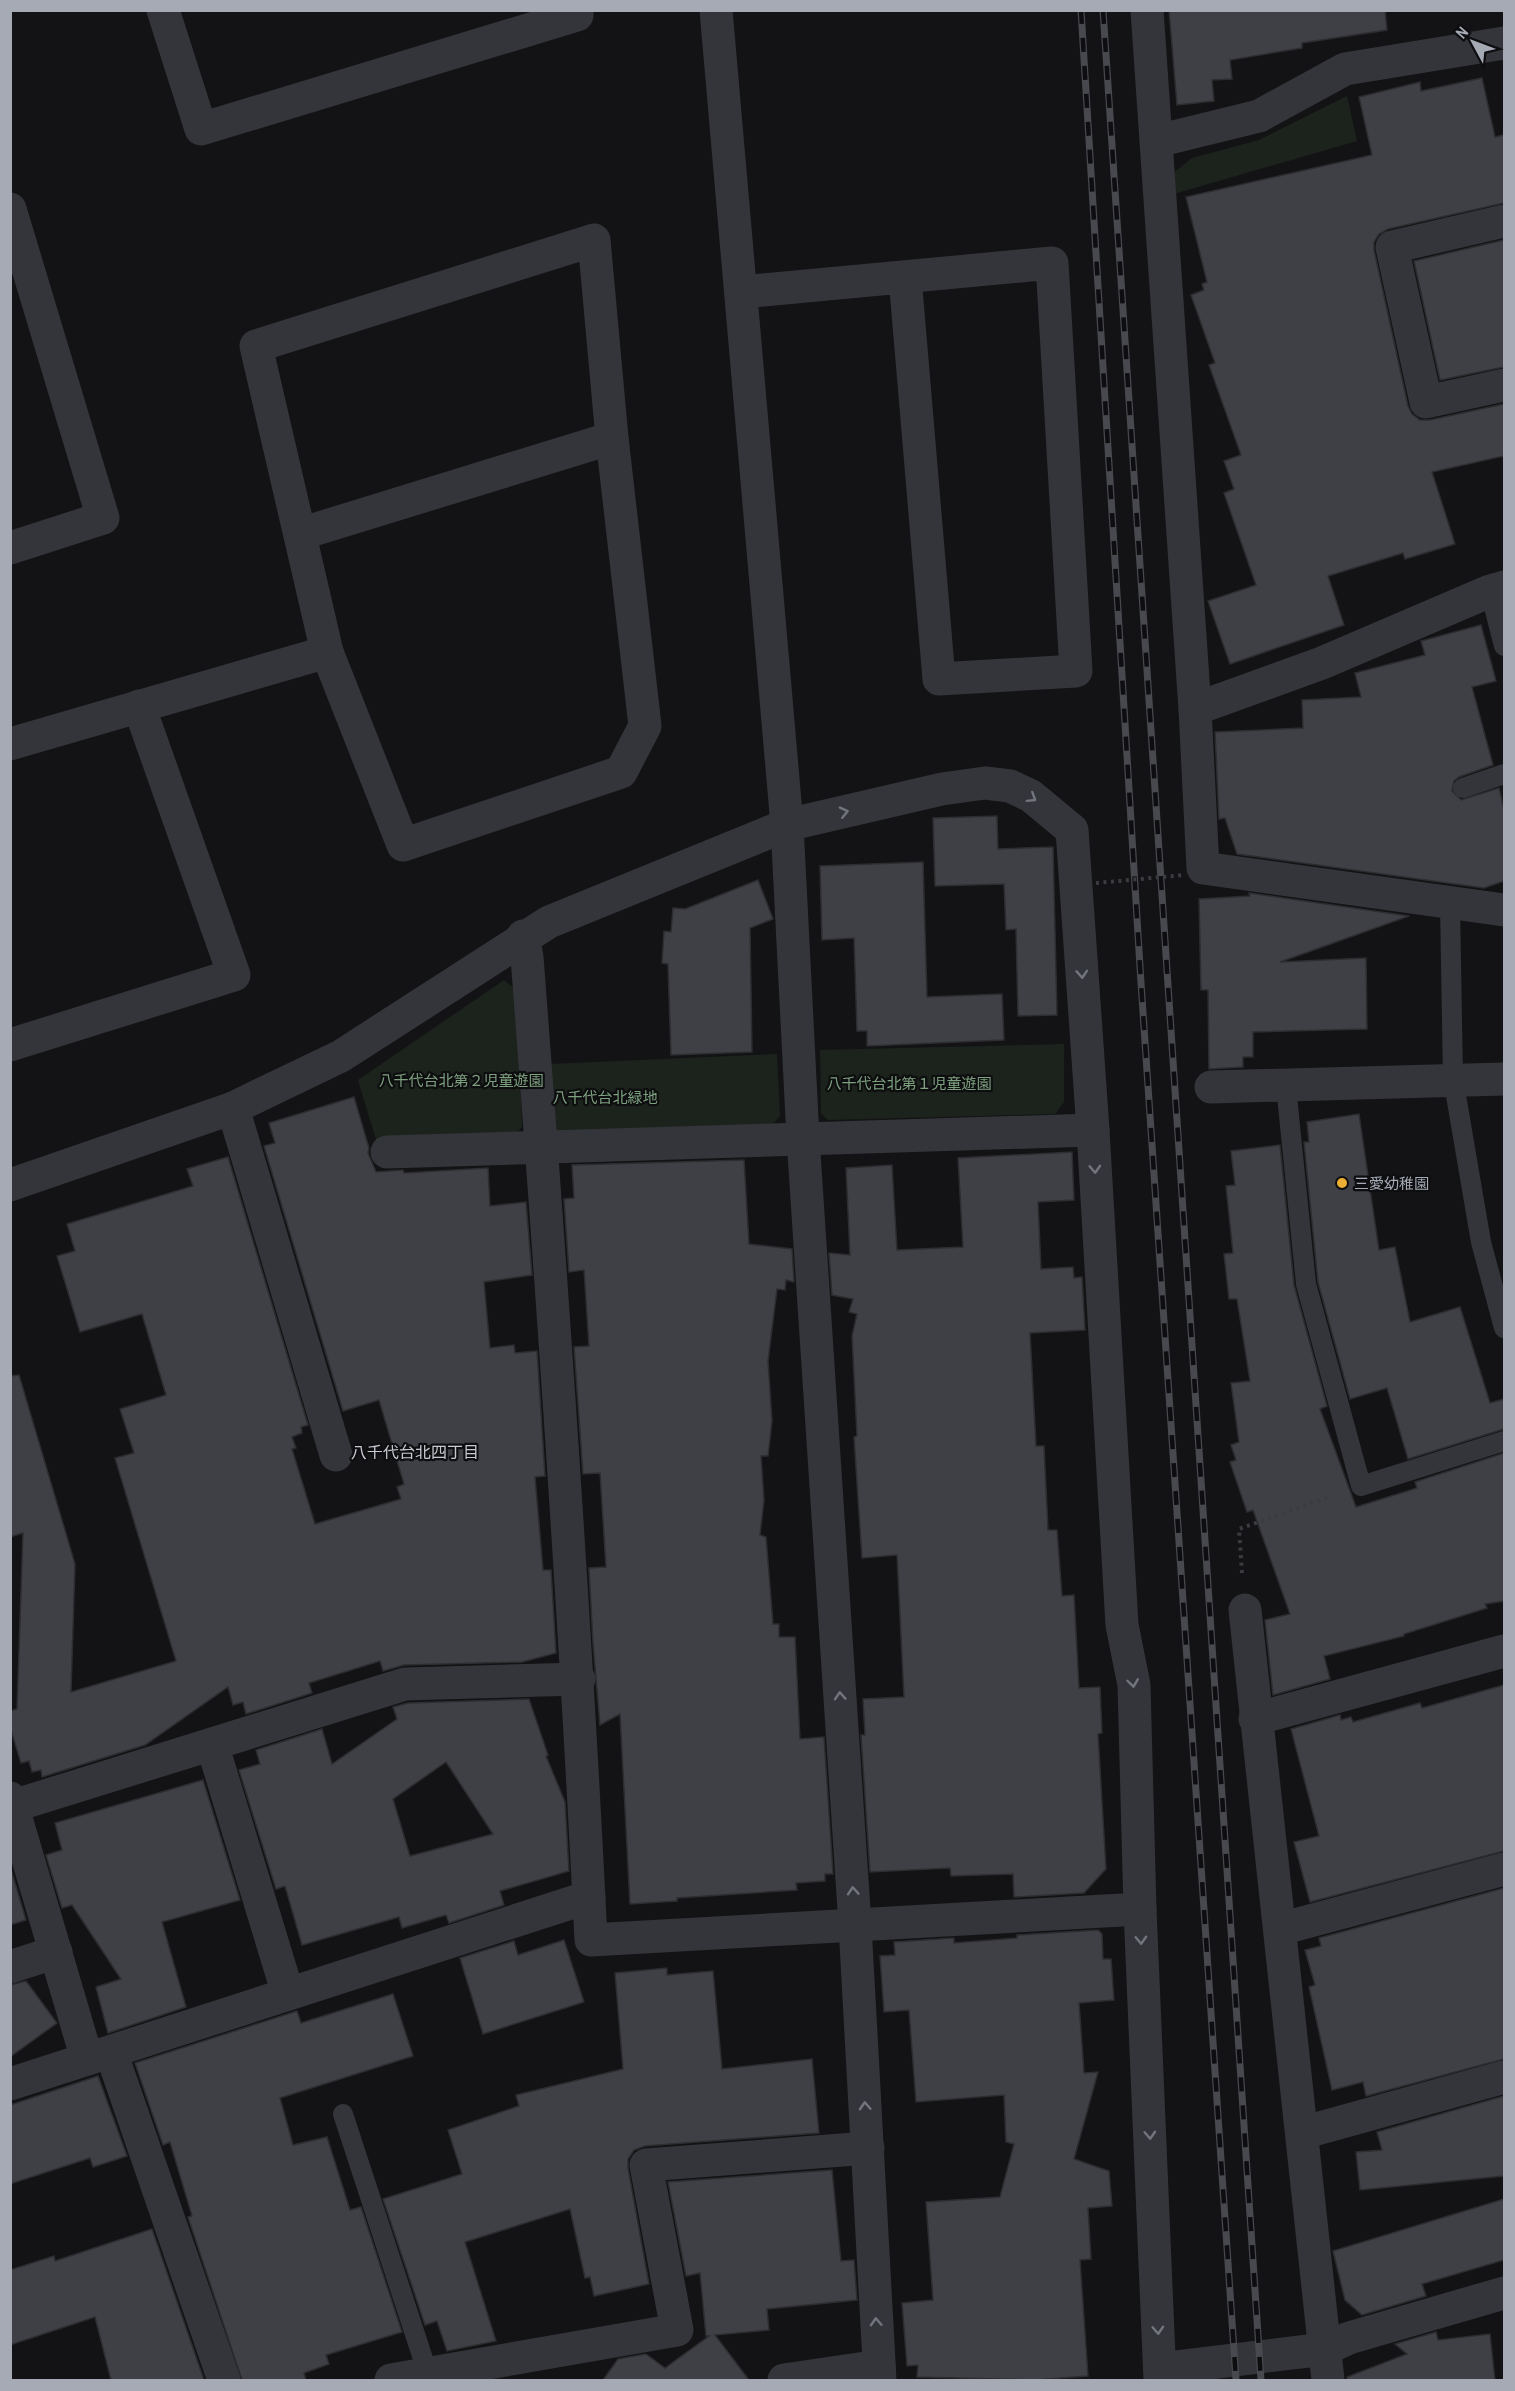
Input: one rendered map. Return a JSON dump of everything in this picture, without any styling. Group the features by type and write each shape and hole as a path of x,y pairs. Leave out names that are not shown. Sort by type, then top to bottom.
{"street":[{"path":"163,10 201,129 577,15 577,10"},
{"path":"716,10 787,825 803,1138 855,1924 879,2373 784,2380"},
{"path":"1147,10 1195,709 1203,868 1504,910"},
{"path":"1157,141 1259,116 1345,69 1504,43"},
{"path":"10,209 104,518 10,548"},
{"path":"1504,221 1392,247 1426,402 1504,385"},
{"path":"594,240 612,438 645,726 621,772 403,845 327,652 256,346 594,240"},
{"path":"742,292 1052,263 1077,671 939,679 905,277"},
{"path":"300,534 612,438"},
{"path":"1195,709 1322,663 1497,589"},
{"path":"10,744 327,652"},
{"path":"10,1045 234,975 140,706"},
{"path":"10,1185 232,1108 341,1056 549,922 787,825 942,789 985,783 1010,786 1031,796 1072,830 1093,1130 1122,1625 1134,1685 1140,1909 1160,2375 1327,2365 1349,2338 1504,2293"},
{"path":"524,936 542,1149 579,1679 591,1940 1140,1909"},
{"path":"1211,1087 1453,1078 1504,1079"},
{"path":"232,1108 336,1455"},
{"path":"387,1152 542,1149 803,1138 1093,1130"},
{"path":"1245,1610 1255,1719 1327,2365"},
{"path":"1255,1719 1504,1651"},
{"path":"224,2380 99,2055 56,1952 12,1802 212,1744 405,1684 579,1679"},
{"path":"212,1744 288,1994"},
{"path":"1280,1929 1504,1869"},
{"path":"10,2084 589,1897"},
{"path":"10,1967 56,1952"},
{"path":"1302,2133 1504,2077"},
{"path":"391,2380 428,2374 461,2374 677,2330 646,2165 868,2148"}],"lane":[{"path":"1497,589 1504,646"},
{"path":"1463,788 1504,774"},
{"path":"1450,904 1453,1078 1481,1242 1504,1328"},
{"path":"1286,1086 1306,1284 1360,1486 1504,1441"},
{"path":"343,2114 428,2374"}],"path":[{"path":"1096,883 1184,875"},
{"path":"1245,1610 1239,1529 1360,1486"}],"green space":[{"path":"1347,96 1357,141 1174,194 1172,174 1192,158 1259,140"},
{"name":"八千代台北第２児童遊園","path":"504,980 517,991 522,1127 514,1136 377,1143 358,1080"},
{"name":"八千代台北第１児童遊園","path":"1064,1044 1064,1102 1055,1114 828,1120 821,1114 820,1050"},
{"name":"八千代台北緑地","path":"777,1054 780,1116 772,1125 558,1135 552,1130 550,1064"}],"building":[{"path":"1169,10 1385,10 1387,30 1302,43 1302,48 1230,60 1232,79 1212,80 1214,101 1177,105"},
{"path":"1482,78 1495,137 1504,135 1504,203 1388,229 1379,234 1374,242 1374,250 1408,406 1412,414 1420,420 1430,420 1504,404 1504,456 1432,472 1455,544 1405,559 1403,553 1328,576 1344,625 1230,664 1208,601 1256,585 1224,493 1234,489 1224,461 1241,455 1209,365 1215,363 1191,295 1204,290 1202,284 1207,282 1186,197 1372,155 1359,97 1420,82 1421,91"},
{"path":"1504,240 1504,367 1440,380 1414,261"},
{"path":"1481,625 1496,681 1472,687 1493,765 1459,777 1454,781 1452,791 1461,800 1499,788 1504,810 1504,881 1484,888 1237,854 1225,818 1219,819 1215,732 1303,728 1302,700 1361,697 1355,673 1425,655 1421,641"},
{"path":"997,816 998,849 1053,847 1057,1015 1018,1016 1016,929 1006,930 1004,884 935,886 933,818"},
{"path":"923,862 927,997 1002,994 1004,1040 867,1046 867,1031 857,1031 854,938 822,940 820,866"},
{"path":"758,880 773,919 750,928 752,1052 671,1055 668,964 662,963 664,931 671,932 673,908 685,909"},
{"path":"1249,893 1409,916 1280,962 1366,958 1367,1029 1253,1032 1253,1057 1243,1057 1243,1067 1209,1069 1208,990 1201,990 1199,899 1250,896"},
{"path":"354,1097 369,1148 368,1153 376,1172 403,1170 404,1173 488,1168 490,1206 526,1202 532,1275 484,1282 490,1348 514,1345 515,1353 537,1351 545,1476 535,1477 543,1570 551,1570 556,1653 522,1662 404,1665 383,1671 380,1661 309,1683 312,1693 246,1714 243,1702 233,1705 228,1687 145,1745 42,1777 41,1770 32,1772 29,1761 21,1763 10,1727 10,1711 17,1709 23,1533 10,1537 10,1376 19,1375 75,1564 71,1692 176,1661 115,1458 134,1453 120,1409 166,1395 142,1314 80,1332 57,1256 75,1251 67,1224 193,1186 187,1169 228,1157 308,1425 301,1427 302,1433 292,1437 296,1448 292,1449 315,1524 401,1499 397,1487 404,1484 379,1400 343,1411 264,1146 275,1143 269,1123"},
{"path":"1359,1114 1379,1250 1395,1247 1410,1322 1460,1307 1490,1403 1504,1399 1504,1429 1408,1459 1387,1388 1350,1399 1318,1282 1304,1142 1309,1142 1307,1122"},
{"path":"1280,1145 1294,1285 1327,1406 1320,1409 1356,1507 1417,1488 1415,1482 1504,1453 1504,1601 1485,1604 1487,1608 1404,1634 1404,1636 1324,1656 1330,1679 1273,1695 1265,1620 1290,1614 1253,1510 1247,1512 1230,1462 1236,1460 1231,1445 1239,1442 1231,1383 1250,1381 1237,1299 1229,1299 1224,1254 1233,1253 1226,1186 1235,1185 1231,1151"},
{"path":"1072,1152 1074,1200 1038,1202 1041,1269 1073,1267 1074,1278 1082,1277 1085,1330 1030,1333 1036,1446 1044,1446 1048,1530 1057,1530 1062,1596 1074,1595 1079,1688 1100,1687 1102,1733 1098,1734 1106,1869 1084,1893 1014,1897 1013,1874 951,1876 950,1868 870,1872 861,1735 865,1735 863,1699 904,1697 897,1555 862,1558 854,1437 857,1436 852,1336 857,1314 849,1312 853,1299 832,1295 829,1253 850,1255 846,1168 892,1165 897,1250 963,1247 958,1158"},
{"path":"744,1160 749,1244 792,1249 794,1282 786,1280 785,1290 777,1289 768,1361 772,1421 768,1456 761,1456 764,1500 760,1535 766,1537 773,1624 779,1624 779,1637 795,1637 800,1739 824,1737 833,1874 825,1874 825,1881 796,1883 797,1890 677,1898 677,1901 630,1904 620,1714 600,1725 593,1643 589,1568 606,1567 600,1473 583,1474 574,1347 589,1346 584,1270 569,1272 564,1199 574,1198 572,1165"},
{"path":"1504,1685 1504,1851 1310,1902 1294,1842 1319,1836 1291,1729 1340,1715 1341,1720 1351,1717 1353,1722 1420,1703 1422,1708"},
{"path":"529,1699 548,1755 546,1756 565,1802 569,1871 500,1891 504,1905 449,1923 446,1915 402,1928 399,1917 302,1945 285,1886 276,1889 239,1770 260,1764 256,1750 322,1729 332,1764 397,1719 393,1707 408,1703","holes":["446,1762 493,1834 410,1856 393,1799"]},
{"path":"203,1780 240,1900 162,1922 186,2007 108,2033 96,1987 121,1979 72,1905 62,1908 46,1855 62,1850 55,1823"},
{"path":"10,1866 26,1920 10,1925"},
{"path":"1504,1888 1504,2059 1366,2096 1363,2082 1332,2090 1309,1987 1315,1985 1305,1950 1321,1946 1319,1938"},
{"path":"1098,1930 1102,1934 1103,1959 1111,1959 1114,2000 1079,2003 1084,2073 1098,2072 1074,2159 1109,2171 1112,2206 1088,2208 1091,2259 1080,2260 1088,2376 1035,2380 917,2377 918,2365 907,2366 902,2303 933,2300 926,2202 1000,2197 1014,2144 1006,2142 1004,2095 916,2102 909,2010 884,2012 880,1956 895,1955 894,1942 954,1938 954,1943 1017,1938 1017,1935"},
{"path":"564,1940 584,2002 483,2034 460,1958 514,1941 518,1955"},
{"path":"667,1968 667,1975 713,1971 722,2069 812,2059 819,2133 645,2146 634,2150 628,2159 628,2168 649,2284 594,2296 590,2277 585,2278 570,2209 465,2242 496,2341 447,2351 437,2321 425,2325 383,2199 462,2174 448,2130 519,2106 516,2095 623,2069 615,1973"},
{"path":"26,1981 57,2023 10,2057 10,1985"},
{"path":"393,1994 413,2056 280,2098 293,2145 327,2137 350,2210 361,2207 402,2332 326,2355 329,2364 304,2373 306,2380 242,2380 188,2217 192,2216 170,2142 163,2145 135,2063 297,2011 301,2023"},
{"path":"98,2076 127,2156 93,2167 90,2158 10,2184 10,2105"},
{"path":"1504,2096 1504,2176 1360,2190 1356,2152 1382,2150 1377,2132"},
{"path":"832,2170 841,2261 854,2260 857,2300 767,2309 769,2330 715,2335 749,2380 603,2380 618,2359 646,2354 665,2368 709,2336 706,2336 700,2273 686,2276 668,2182"},
{"path":"1504,2199 1504,2260 1422,2284 1426,2296 1362,2315 1345,2300 1333,2251"},
{"path":"152,2229 204,2380 111,2380 95,2317 10,2345 10,2270 54,2256 55,2261"},
{"path":"1436,2332 1438,2340 1490,2334 1495,2380 1347,2380 1347,2377 1407,2354 1395,2344"}],"railway":[{"path":"1081,10 1141,983 1236,2380"},
{"path":"1103,10 1261,2380"}],"place":[{"name":"三愛幼稚園","path":"1342,1183"}],"district":[{"name":"八千代台北四丁目","path":"415,1452"}]}
